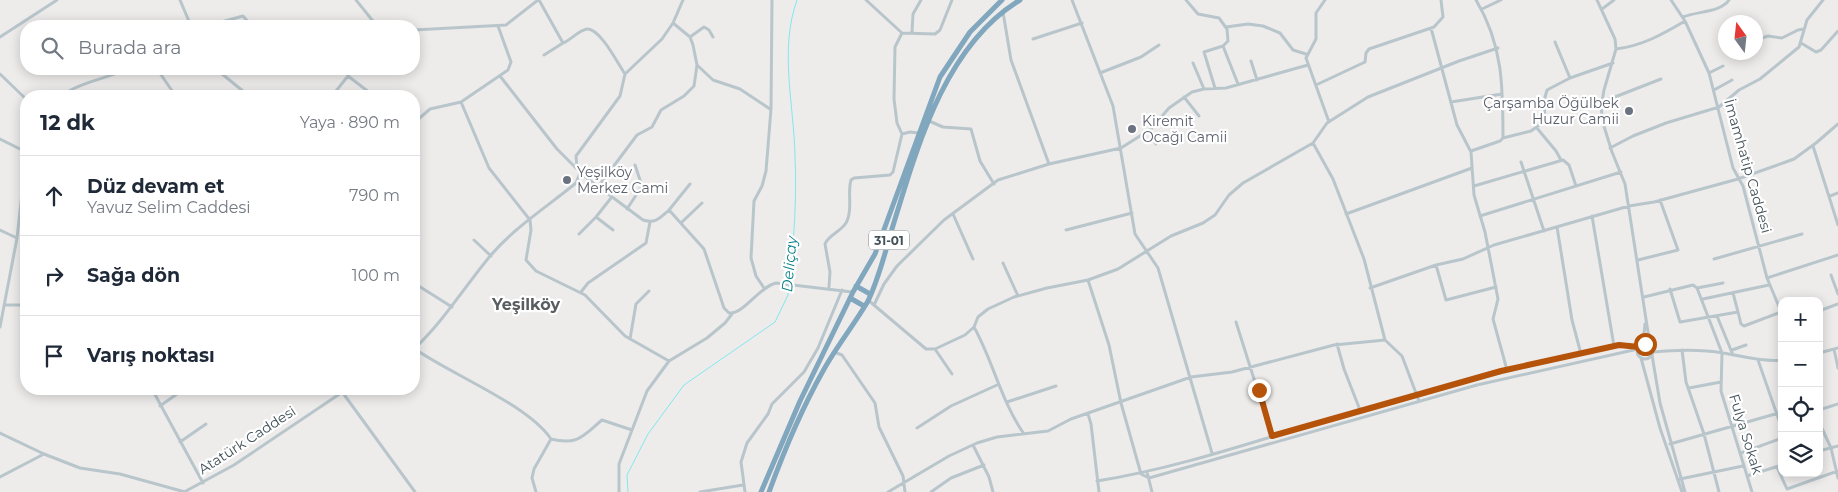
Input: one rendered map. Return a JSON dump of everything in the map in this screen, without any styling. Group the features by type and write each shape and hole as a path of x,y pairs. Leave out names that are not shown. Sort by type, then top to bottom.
{"highway":[{"name":"31-01","path":"761,492 786,431 856,286 875,254 936,86 953,55 970,32 1002,0"},
{"name":"31-01","path":"769,492 793,432 834,352 868,300 929,121 946,80 977,36 1003,11 1020,0"},
{"path":"856,286 870,294"},
{"path":"850,298 864,306"}],"street":[{"path":"26,20 57,0"},
{"path":"180,0 188,20"},
{"path":"356,0 372,20"},
{"path":"420,30 498,26 506,24 539,0 563,44"},
{"path":"577,168 576,156 620,96 625,74 662,39 673,23 683,0"},
{"path":"764,288 751,265 752,210 766,171 771,109 772,0"},
{"path":"866,0 902,33 935,34 940,30 952,0"},
{"path":"912,32 913,14 921,0"},
{"path":"1072,0 1113,106 1135,234 1158,268 1212,453"},
{"path":"1186,0 1198,14 1219,18 1226,27 1229,37 1223,46 1204,52 1215,88"},
{"path":"1325,0 1316,13 1316,39 1306,54 1308,65 1329,122"},
{"path":"1316,85 1365,62 1366,53 1369,50 1431,28 1442,22 1441,0"},
{"path":"1476,0 1498,48 1503,138"},
{"path":"1482,10 1501,0"},
{"path":"1597,0 1615,39 1616,49 1602,102 1603,123 1610,148 1621,172 1629,206 1660,402 1679,480"},
{"path":"1602,9 1614,0"},
{"name":"İmamhatip Caddesi","path":"1671,0 1684,19 1709,73 1738,179 1743,186 1769,285 1778,306"},
{"path":"1616,49 1634,47 1651,41 1693,13 1720,8 1729,0"},
{"path":"1610,148 1666,123 1719,107 1739,90 1760,79 1801,43 1804,29 1816,7 1823,0"},
{"path":"1003,11 1011,60 1049,164"},
{"path":"228,20 242,16 246,20"},
{"path":"598,187 637,135 652,127 661,110 684,96 694,86 696,65 690,37 673,23"},
{"path":"1033,39 1082,23"},
{"path":"0,37 20,24"},
{"path":"1226,27 1248,24 1263,26 1280,33 1292,50 1306,54"},
{"path":"420,118 430,109 461,102 508,70 512,62 498,26"},
{"path":"690,37 704,27 710,30 714,37"},
{"path":"1431,28 1457,125 1471,152 1474,195 1489,249 1498,299 1493,319 1507,370"},
{"path":"544,55 588,29 594,31 604,41 625,74"},
{"path":"1763,38 1768,36 1786,37 1798,30 1804,29"},
{"path":"1801,43 1816,52 1821,50 1838,31"},
{"path":"829,287 830,272 825,244 826,240 846,223 851,180 890,175 893,172 902,134 897,123 894,99 895,46 902,33"},
{"path":"1556,42 1570,78"},
{"path":"1100,73 1141,57 1159,46"},
{"path":"1223,46 1238,84"},
{"path":"868,300 926,349 936,349 965,335 974,327 978,317 988,309 1018,296 1088,280 1118,269 1171,236 1203,223 1215,215 1229,195 1244,183 1313,143 1329,122 1368,97 1498,48"},
{"path":"1252,60 1256,80"},
{"path":"1193,63 1204,89"},
{"path":"1471,152 1500,141 1503,138 1536,128 1546,118 1545,93 1570,78 1613,63"},
{"path":"696,65 713,80 740,90 771,109"},
{"path":"874,305 884,284 897,266 953,214 994,184 1049,164 1120,148 1149,130 1170,108 1184,97 1204,89 1256,80 1308,65"},
{"path":"1709,73 1723,66"},
{"path":"0,74 20,92"},
{"path":"69,90 114,75"},
{"path":"161,75 172,90"},
{"path":"223,75 242,90"},
{"path":"337,90 348,76 366,90"},
{"path":"500,76 557,149 580,173 627,209 650,222 657,221 690,184"},
{"path":"1602,102 1662,78"},
{"path":"1714,90 1732,80"},
{"path":"1451,102 1502,94"},
{"path":"1184,97 1199,116"},
{"path":"461,102 489,168 530,220 531,230 526,260 529,264 536,271 581,292 597,306 606,319 630,339 669,361"},
{"path":"929,121 943,128 971,130 984,170 994,184"},
{"path":"1370,288 1436,265 1463,259 1489,249 1494,245 1592,216 1738,179 1794,159 1813,146 1838,124"},
{"path":"1536,128 1562,160 1569,165 1576,186"},
{"path":"1149,130 1156,144"},
{"path":"902,134 918,133"},
{"path":"0,138 20,149"},
{"path":"1313,143 1333,180 1364,259 1385,340 1402,356 1419,401"},
{"path":"1813,146 1838,225"},
{"path":"1474,186 1562,160"},
{"path":"1521,162 1544,231"},
{"path":"627,209 642,186 635,165"},
{"path":"1346,214 1472,168"},
{"path":"1480,216 1621,172"},
{"path":"420,342 452,307 491,256 530,220 576,183 580,173"},
{"path":"1830,196 1838,193"},
{"path":"579,234 611,198"},
{"path":"1638,260 1678,250 1660,200"},
{"path":"682,222 702,203"},
{"path":"668,210 682,222 704,249 724,308 732,314"},
{"path":"0,327 6,305 20,211"},
{"path":"1066,230 1132,213"},
{"path":"953,214 973,259"},
{"path":"1592,216 1614,346"},
{"path":"596,217 612,230"},
{"path":"581,292 588,283 646,243 650,233 650,222"},
{"path":"1557,227 1572,320 1581,354"},
{"path":"0,230 17,238"},
{"path":"1714,259 1802,234"},
{"path":"474,240 491,256"},
{"path":"1767,278 1838,255"},
{"path":"1003,264 1018,296"},
{"path":"1436,265 1446,300 1496,286"},
{"path":"1831,275 1838,294"},
{"path":"1088,280 1109,345 1121,403 1141,474 1149,478 1519,374 1638,348 1643,344 1646,321"},
{"path":"1697,288 1723,283"},
{"path":"619,492 619,464 647,391 669,361 707,338 767,285 805,285 853,292"},
{"path":"1644,297 1670,289 1693,285 1697,288 1703,299 1722,353"},
{"path":"1703,299 1769,285"},
{"path":"420,288 452,307"},
{"path":"1670,289 1680,322 1738,312"},
{"path":"744,492 741,462 747,443 768,414 772,404 804,372 822,340 842,290"},
{"path":"630,339 636,304 649,291"},
{"path":"1733,292 1741,324 1744,326 1778,314"},
{"path":"1823,310 1838,304"},
{"path":"6,305 20,305"},
{"path":"1717,316 1733,355"},
{"path":"1236,322 1272,436"},
{"path":"974,327 982,342 997,385 1024,434"},
{"path":"888,492 949,456 972,445 997,437 1048,431 1088,414 1191,377 1232,372 1337,344 1385,340"},
{"path":"1337,344 1344,369 1360,410"},
{"path":"1097,480 1141,474 1416,393 1507,370 1614,346 1626,344 1638,348"},
{"path":"1643,344 1650,345"},
{"path":"1732,350 1746,345"},
{"path":"1638,348 1683,492"},
{"path":"1823,351 1836,348 1838,368"},
{"path":"936,349 952,374"},
{"path":"1682,350 1689,388 1704,434 1719,492"},
{"path":"1641,358 1649,358 1653,354 1682,350 1722,353 1758,360 1778,360"},
{"path":"834,352 842,355 875,403 879,427 903,476 905,492"},
{"path":"420,353 525,415 543,427 551,439 562,442 582,437 602,420 632,430"},
{"name":"Fulya Sokak","path":"1722,353 1721,382 1725,406 1752,492"},
{"path":"1758,360 1778,419"},
{"path":"1689,388 1721,382"},
{"path":"916,428 951,406 997,385"},
{"path":"1007,402 1056,386"},
{"path":"155,395 203,483"},
{"path":"160,406 176,395"},
{"name":"Atatürk Caddesi","path":"184,492 234,465 335,395"},
{"path":"346,395 415,492"},
{"path":"1823,409 1838,404"},
{"path":"1088,414 1098,492"},
{"path":"1670,444 1776,414"},
{"path":"180,442 206,424"},
{"path":"1823,431 1831,448 1838,478"},
{"path":"0,433 44,454 80,468 120,474 184,492"},
{"path":"536,492 532,478 534,469 551,439"},
{"path":"1741,453 1778,439"},
{"path":"972,445 984,465 993,492"},
{"path":"1823,451 1838,446"},
{"path":"0,477 44,454"},
{"path":"931,492 950,478 984,465"},
{"path":"1679,480 1713,471 1743,466"},
{"path":"1747,476 1777,467 1787,489 1837,471"},
{"path":"1147,472 1152,492"},
{"path":"700,492 743,485"}],"waterway":[{"name":"Deliçay","path":"789,282 794,236 796,171 788,58 789,38 797,0"},
{"name":"Deliçay","path":"628,492 627,475 648,434 684,385 775,322 788,295 789,286"}],"place":[{"name":"Çarşamba Öğülbek Huzur Camii","path":"1629,111"},
{"name":"Kiremit Ocağı Camii","path":"1132,129"},
{"name":"Yeşilköy Merkez Cami","path":"567,180"}],"district":[{"name":"Yeşilköy","path":"526,304"}],"route":[{"path":"1259,390 1272,436 1416,393 1501,371 1619,345 1626,344 1639,347 1645,344"}]}
